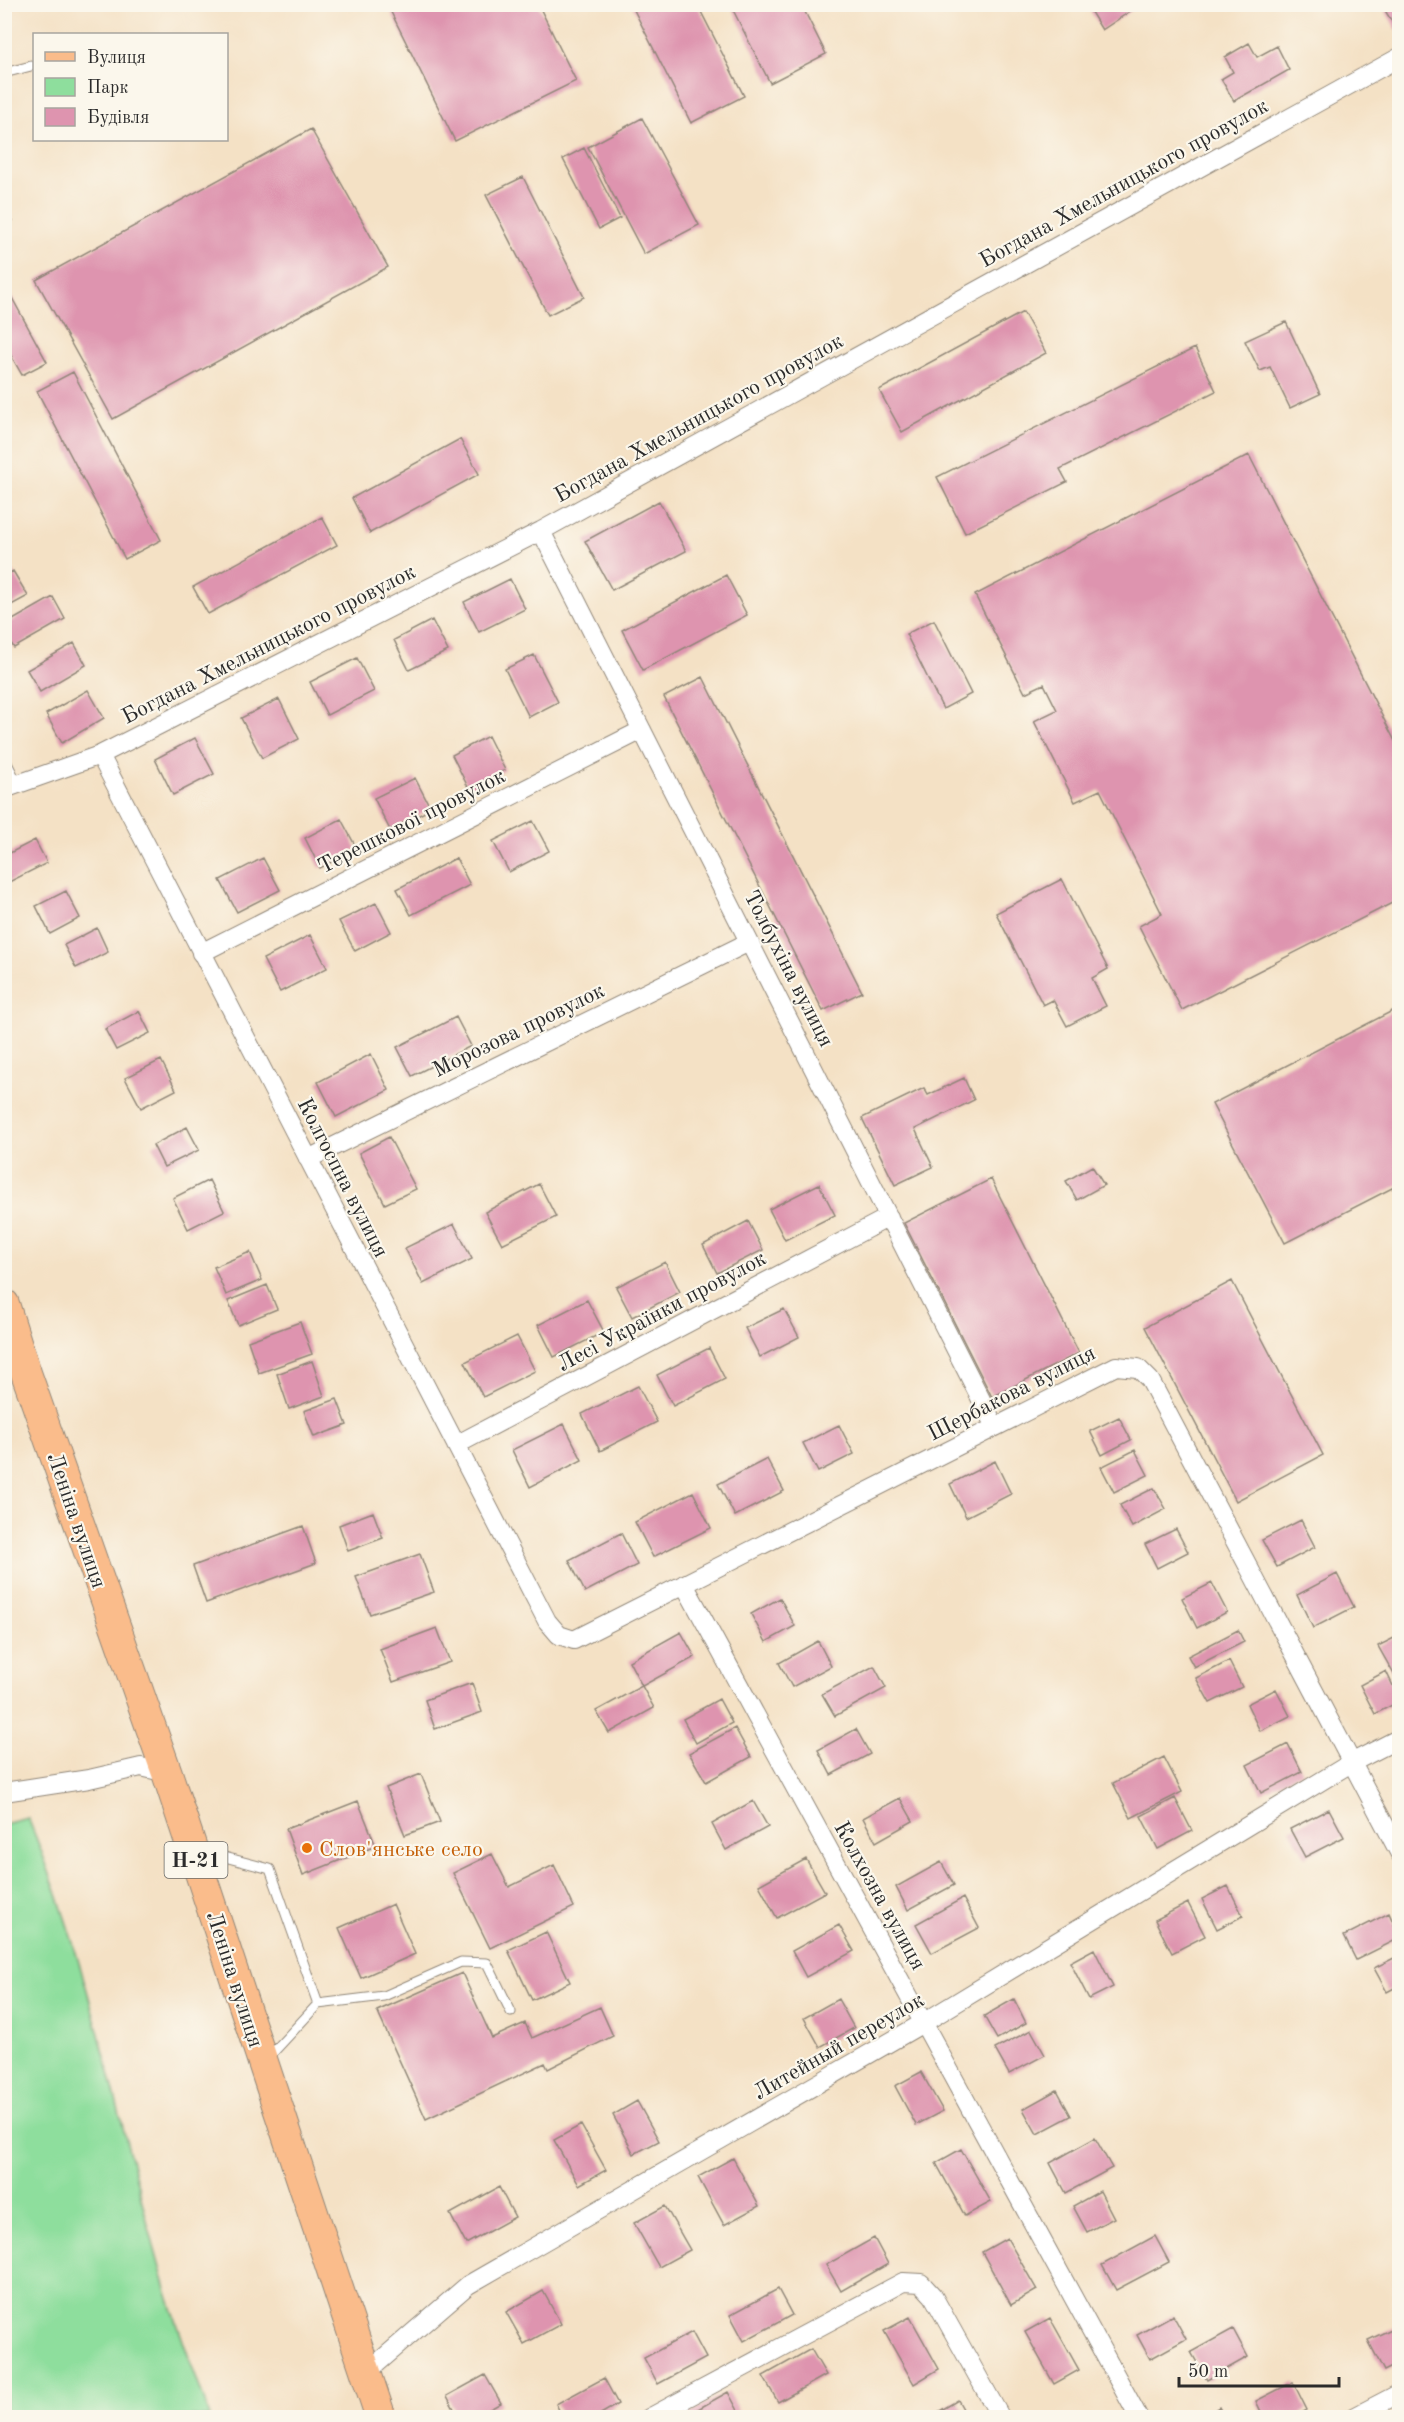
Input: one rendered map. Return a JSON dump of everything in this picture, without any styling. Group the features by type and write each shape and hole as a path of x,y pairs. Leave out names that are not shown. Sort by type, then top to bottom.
{"main road":[{"name":"Леніна вулиця","path":"4,1304 167,1773 381,2418"}],"street":[{"name":"Богдана Хмельницького провулок","path":"11,787 100,755 541,531 1400,57"},
{"name":"Толбухіна вулиця","path":"541,531 995,1428"},
{"name":"Терешкової провулок","path":"201,953 642,730"},
{"name":"Колгоспна вулиця","path":"100,755 547,1621"},
{"name":"Морозова провулок","path":"308,1159 749,942"},
{"name":"Лесі Українки провулок","path":"456,1445 889,1217"},
{"name":"Щербакова вулиця","path":"547,1621 559,1635 574,1640 1116,1366 1138,1368 1150,1380 1347,1766 1400,1854"},
{"name":"Колхозна вулиця","path":"684,1584 1139,2418"},
{"name":"Литейный переулок","path":"366,2373 468,2285 923,2023 1347,1766 1400,1738"},
{"path":"4,1792 89,1779 141,1767 167,1773"},
{"path":"649,2418 903,2282 921,2283 933,2296 1001,2418"},
{"path":"1352,2418 1400,2393"}],"lane":[{"path":"4,73 30,66"},
{"path":"4,757 11,787"},
{"path":"192,1848 270,1869 318,2004"},
{"path":"263,2063 318,2004 384,1996 460,1962 487,1963 511,2012"}],"green space":[{"path":"28,1818 69,1930 102,2044 167,2293 210,2417 5,2417 4,1824"}],"building":[{"path":"387,4 538,4 576,81 455,141"},
{"path":"631,4 697,4 744,96 691,123"},
{"path":"730,4 801,4 826,54 770,83"},
{"path":"1086,4 1141,4 1102,30"},
{"path":"1381,4 1400,4 1400,28 1397,30"},
{"path":"1249,43 1257,57 1277,46 1289,70 1234,101 1221,79 1233,72 1225,57"},
{"path":"642,118 699,225 644,254 588,147"},
{"path":"311,129 388,267 113,419 36,280"},
{"path":"584,148 620,218 599,229 563,159"},
{"path":"523,177 584,297 548,315 486,195"},
{"path":"4,205 12,221 4,225"},
{"path":"11,296 47,362 22,375 4,343 4,300"},
{"path":"1023,312 1046,353 902,432 879,390"},
{"path":"1286,322 1320,394 1290,408 1270,367 1260,371 1245,341"},
{"path":"1195,348 1216,391 1060,469 1067,482 965,533 937,477"},
{"path":"73,372 161,540 125,559 37,391"},
{"path":"460,439 479,474 370,533 352,498"},
{"path":"1249,455 1400,751 1400,899 1182,1010 1139,926 1162,914 1100,790 1075,802 1034,721 1057,710 1044,684 1025,693 975,595"},
{"path":"659,501 686,551 612,590 585,541"},
{"path":"322,517 337,545 208,614 193,587"},
{"path":"13,571 28,596 4,609 4,576"},
{"path":"726,575 747,615 643,670 622,630"},
{"path":"510,579 525,609 479,632 464,602"},
{"path":"53,597 65,619 14,648 4,632 4,625"},
{"path":"432,620 448,651 409,670 394,640"},
{"path":"934,620 971,694 943,709 906,634"},
{"path":"74,643 86,665 40,692 27,670"},
{"path":"534,655 558,702 529,717 505,669"},
{"path":"357,658 374,691 327,715 310,682"},
{"path":"703,677 862,992 823,1011 664,697"},
{"path":"88,690 104,718 62,743 46,714"},
{"path":"279,699 299,739 262,758 241,718"},
{"path":"488,736 505,770 469,789 452,755"},
{"path":"195,738 214,774 173,795 155,759"},
{"path":"415,778 431,809 390,830 374,798"},
{"path":"341,819 357,849 320,868 305,838"},
{"path":"533,821 549,851 509,872 493,841"},
{"path":"35,840 47,863 9,882 4,873 4,856"},
{"path":"263,858 280,890 237,912 220,880"},
{"path":"456,858 470,885 411,915 397,889"},
{"path":"1062,879 1108,969 1092,978 1106,1006 1067,1026 1053,1000 1043,1005 996,913"},
{"path":"66,891 80,918 50,934 36,906"},
{"path":"376,903 391,932 355,951 339,921"},
{"path":"97,928 108,952 76,968 64,945"},
{"path":"310,935 327,968 280,992 263,959"},
{"path":"1400,1007 1400,1184 1285,1243 1212,1104"},
{"path":"139,1011 150,1033 116,1050 105,1029"},
{"path":"456,1017 471,1046 412,1076 397,1047"},
{"path":"371,1054 389,1090 336,1117 318,1082"},
{"path":"161,1060 176,1090 141,1108 125,1078"},
{"path":"964,1078 974,1100 915,1129 933,1167 895,1185 862,1118 924,1088 928,1095"},
{"path":"187,1127 199,1150 164,1167 153,1145"},
{"path":"389,1137 416,1189 385,1204 359,1153"},
{"path":"1092,1166 1104,1185 1077,1200 1066,1181"},
{"path":"991,1179 1079,1353 992,1397 904,1223"},
{"path":"209,1180 224,1211 188,1229 173,1198"},
{"path":"539,1184 556,1217 502,1244 485,1212"},
{"path":"819,1184 835,1215 785,1240 769,1209"},
{"path":"748,1221 763,1250 717,1273 703,1245"},
{"path":"454,1224 472,1259 423,1284 405,1248"},
{"path":"250,1252 262,1280 226,1295 214,1267"},
{"path":"665,1262 680,1292 632,1317 616,1287"},
{"path":"1232,1281 1323,1455 1236,1501 1145,1327"},
{"path":"267,1285 277,1309 238,1325 228,1301"},
{"path":"587,1300 604,1332 554,1357 538,1325"},
{"path":"784,1309 799,1337 760,1357 745,1328"},
{"path":"300,1322 312,1354 259,1373 248,1341"},
{"path":"517,1336 535,1371 483,1397 465,1362"},
{"path":"709,1348 725,1379 673,1406 657,1375"},
{"path":"312,1361 324,1396 289,1409 277,1374"},
{"path":"638,1386 657,1422 600,1451 582,1414"},
{"path":"337,1399 347,1425 314,1437 304,1411"},
{"path":"1119,1417 1131,1440 1102,1455 1090,1431"},
{"path":"564,1424 582,1460 530,1487 512,1450"},
{"path":"839,1425 854,1454 818,1472 803,1443"},
{"path":"1135,1450 1148,1475 1114,1492 1101,1467"},
{"path":"767,1459 784,1491 735,1516 718,1484"},
{"path":"995,1461 1011,1494 966,1517 950,1484"},
{"path":"1154,1488 1166,1509 1132,1527 1120,1505"},
{"path":"693,1492 711,1528 653,1557 635,1522"},
{"path":"373,1512 383,1538 348,1551 339,1525"},
{"path":"1301,1520 1315,1547 1277,1567 1262,1540"},
{"path":"303,1526 316,1563 206,1603 193,1566"},
{"path":"1176,1529 1188,1552 1157,1568 1145,1544"},
{"path":"621,1533 637,1565 585,1592 569,1560"},
{"path":"420,1554 434,1592 370,1614 356,1577"},
{"path":"1337,1574 1354,1607 1313,1628 1297,1595"},
{"path":"1212,1583 1227,1612 1197,1628 1182,1598"},
{"path":"780,1598 795,1626 766,1642 751,1614"},
{"path":"437,1628 450,1662 393,1682 380,1649"},
{"path":"1238,1630 1244,1642 1194,1667 1188,1656"},
{"path":"681,1632 695,1657 642,1686 629,1661"},
{"path":"1400,1635 1400,1685 1378,1646"},
{"path":"818,1641 831,1666 792,1687 779,1663"},
{"path":"1229,1661 1242,1687 1210,1703 1196,1678"},
{"path":"874,1666 886,1688 835,1716 822,1694"},
{"path":"1386,1671 1400,1701 1375,1714 1360,1685"},
{"path":"472,1683 482,1712 435,1729 425,1700"},
{"path":"642,1686 654,1708 609,1733 596,1711"},
{"path":"1276,1689 1290,1716 1260,1731 1247,1704"},
{"path":"719,1699 732,1723 696,1743 683,1719"},
{"path":"735,1728 751,1757 706,1782 689,1753"},
{"path":"856,1729 870,1754 831,1775 818,1750"},
{"path":"1288,1744 1302,1772 1261,1793 1247,1765"},
{"path":"1164,1757 1182,1792 1131,1818 1113,1783"},
{"path":"421,1774 440,1822 405,1835 386,1788"},
{"path":"900,1798 913,1821 876,1842 863,1818"},
{"path":"1175,1798 1192,1831 1158,1849 1141,1816"},
{"path":"358,1801 376,1846 303,1875 286,1829"},
{"path":"753,1801 768,1827 726,1850 712,1824"},
{"path":"1329,1809 1344,1837 1305,1857 1290,1829"},
{"path":"492,1854 509,1887 554,1865 574,1907 490,1948 453,1873"},
{"path":"806,1859 825,1892 777,1918 759,1885"},
{"path":"941,1862 954,1885 908,1910 896,1887"},
{"path":"1228,1886 1243,1916 1217,1929 1202,1899"},
{"path":"963,1898 979,1928 932,1953 916,1924"},
{"path":"1188,1903 1205,1936 1172,1953 1155,1920"},
{"path":"393,1904 415,1954 361,1978 339,1928"},
{"path":"1389,1913 1400,1938 1356,1960 1344,1936"},
{"path":"839,1925 854,1951 806,1977 792,1951"},
{"path":"546,1932 570,1982 532,2000 508,1950"},
{"path":"1094,1949 1113,1987 1089,1999 1070,1962"},
{"path":"1400,1955 1400,1985 1387,1992 1374,1968"},
{"path":"462,1973 492,2038 525,2023 532,2038 600,2007 613,2036 548,2069 545,2063 426,2119 377,2011"},
{"path":"838,1999 854,2028 820,2047 804,2018"},
{"path":"1014,1999 1026,2023 997,2039 984,2016"},
{"path":"1031,2030 1045,2055 1009,2074 995,2049"},
{"path":"921,2072 943,2111 916,2125 895,2086"},
{"path":"1057,2090 1071,2116 1037,2134 1023,2109"},
{"path":"637,2101 659,2141 634,2154 613,2115"},
{"path":"581,2125 606,2170 579,2185 554,2140"},
{"path":"1095,2138 1112,2168 1066,2193 1050,2163"},
{"path":"961,2149 991,2202 965,2216 936,2163"},
{"path":"733,2158 759,2206 724,2225 698,2177"},
{"path":"499,2187 515,2217 466,2244 450,2214"},
{"path":"1100,2191 1114,2218 1087,2232 1073,2206"},
{"path":"665,2206 690,2250 659,2267 634,2223"},
{"path":"1155,2236 1169,2262 1116,2290 1102,2265"},
{"path":"874,2238 888,2264 841,2291 826,2265"},
{"path":"1007,2238 1037,2290 1011,2305 982,2252"},
{"path":"778,2289 792,2315 744,2341 730,2315"},
{"path":"543,2291 561,2324 524,2344 506,2312"},
{"path":"1173,2315 1186,2339 1150,2359 1137,2335"},
{"path":"910,2317 939,2369 914,2384 884,2331"},
{"path":"1050,2318 1079,2370 1054,2384 1025,2332"},
{"path":"1400,2325 1400,2363 1384,2371 1368,2340"},
{"path":"1233,2329 1248,2357 1207,2380 1191,2352"},
{"path":"692,2332 706,2358 658,2384 644,2358"},
{"path":"811,2349 826,2375 778,2402 763,2376"},
{"path":"485,2375 501,2403 474,2418 459,2418 447,2396"},
{"path":"604,2378 618,2404 594,2418 563,2418 556,2404"},
{"path":"1293,2382 1307,2410 1293,2418 1264,2418 1256,2401"},
{"path":"728,2392 742,2418 682,2418"},
{"path":"958,2400 968,2418 935,2418 933,2415"},
{"path":"1219,2407 1225,2418 1201,2418"}],"place":[{"name":"Слов'янське село","path":"307,1848"}]}
